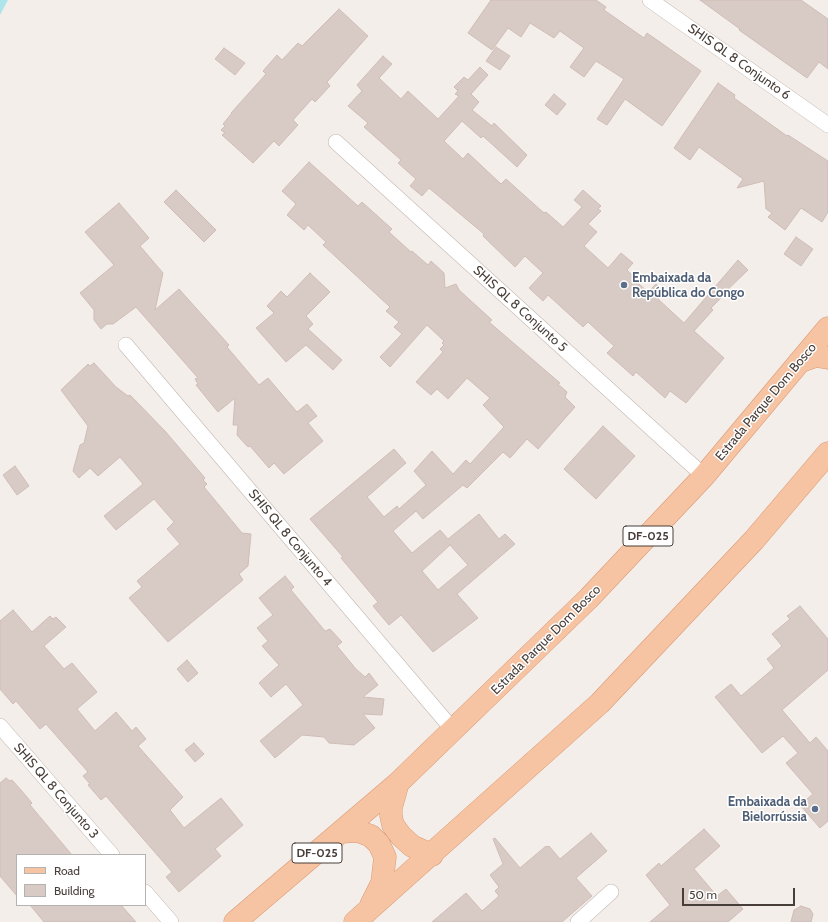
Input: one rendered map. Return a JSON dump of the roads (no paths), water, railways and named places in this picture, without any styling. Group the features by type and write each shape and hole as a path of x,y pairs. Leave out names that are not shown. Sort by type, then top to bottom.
{"main road":[{"name":"Estrada Parque Dom Bosco","path":"235,922 398,783 589,598 704,476 828,328"},
{"path":"799,362 816,356 828,358"},
{"path":"361,916 432,855 600,703 754,540 828,453"},
{"path":"398,783 390,816 393,825 401,836 412,846 432,855"},
{"path":"341,832 358,831 371,836 379,844 385,857 382,883 361,916"}],"street":[{"name":"SHIS QL 8 Conjunto 6","path":"650,0 828,125"},
{"name":"SHIS QL 8 Conjunto 5","path":"336,142 704,476"},
{"name":"SHIS QL 8 Conjunto 4","path":"126,345 454,730"},
{"name":"SHIS QL 8 Conjunto 3","path":"0,726 111,854"},
{"path":"578,922 611,892"},
{"path":"146,893 171,922"}],"water":[{"path":"0,0 8,0 0,15"}],"place":[{"name":"Embaixada da República do Congo","path":"624,285"},
{"name":"Embaixada da Bielorrússia","path":"815,809"}]}
